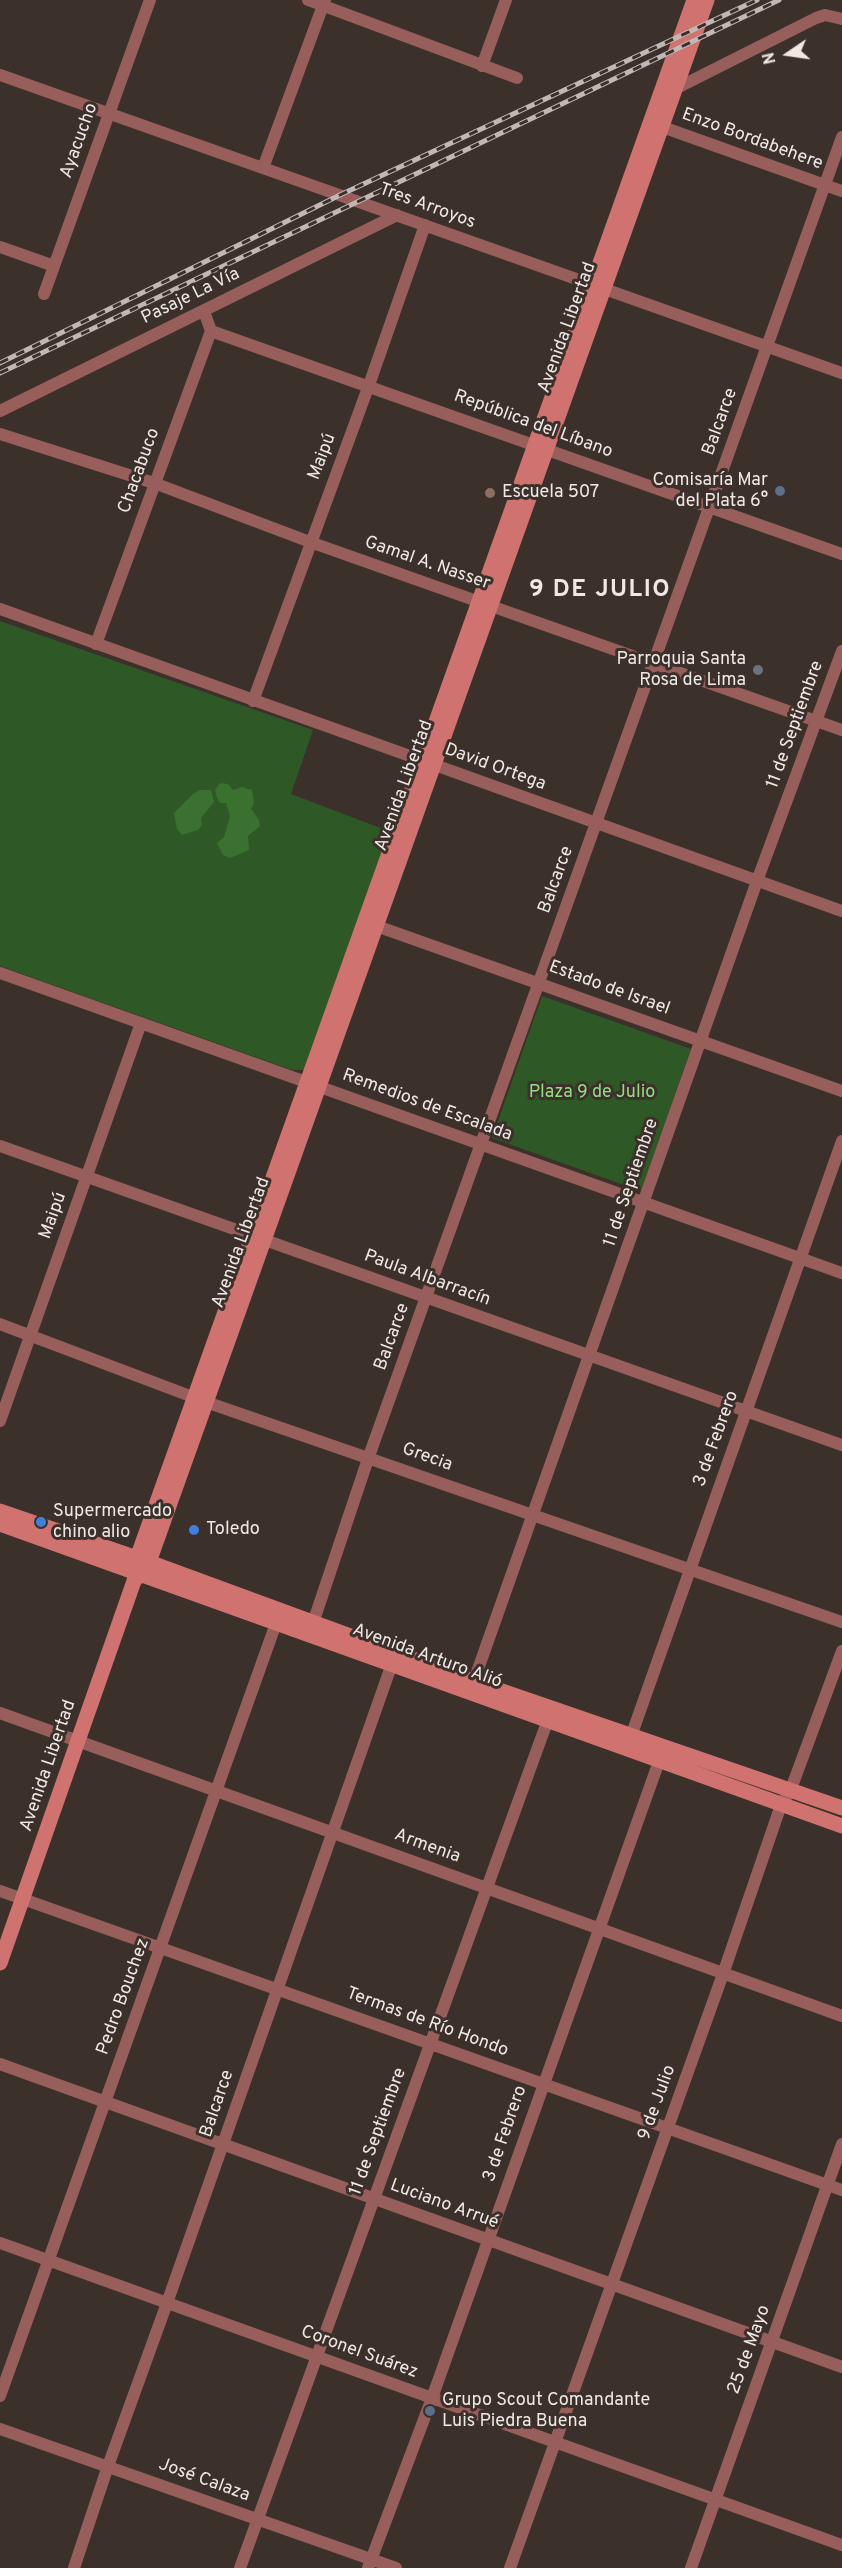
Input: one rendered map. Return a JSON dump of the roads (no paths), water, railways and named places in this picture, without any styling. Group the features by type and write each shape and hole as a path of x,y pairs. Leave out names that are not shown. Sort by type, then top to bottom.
{"main road":[{"name":"Avenida Libertad","path":"0,1963 655,124 694,0"},
{"name":"Avenida Libertad","path":"655,124 673,90 707,0"},
{"name":"Avenida Arturo Alió","path":"0,1510 139,1570"},
{"name":"Avenida Arturo Alió","path":"0,1524 278,1617 550,1714 631,1735 842,1808"},
{"name":"Avenida Arturo Alió","path":"550,1714 626,1750 842,1826"}],"street":[{"name":"Ayacucho","path":"44,294 150,0"},
{"path":"308,0 324,3 517,78"},
{"path":"483,66 506,0"},
{"path":"263,168 324,3"},
{"path":"673,90 816,18 825,15 842,19"},
{"name":"Tres Arroyos","path":"0,75 842,373"},
{"name":"Enzo Bordabehere","path":"655,124 842,191"},
{"name":"Balcarce","path":"311,1629 369,1456 842,137"},
{"name":"Pasaje La Vía","path":"0,411 398,215"},
{"name":"Maipú","path":"253,700 369,385 424,225"},
{"path":"0,247 54,266"},
{"path":"204,311 211,331"},
{"name":"República del Líbano","path":"211,331 842,554"},
{"name":"Chacabuco","path":"96,644 211,331"},
{"name":"Gamal A. Nasser","path":"0,434 154,483 310,542 842,730"},
{"name":"David Ortega","path":"0,609 842,911"},
{"name":"11 de Septiembre","path":"472,1687 757,881 842,651"},
{"name":"Estado de Israel","path":"370,923 842,1091"},
{"name":"Remedios de Escalada","path":"0,973 842,1273"},
{"name":"Maipú","path":"0,1420 141,1023"},
{"name":"3 de Febrero","path":"626,1750 842,1141"},
{"name":"Paula Albarracín","path":"0,1146 842,1445"},
{"name":"Grecia","path":"0,1324 200,1400 369,1456 842,1622"},
{"name":"Pedro Bouchez","path":"0,2396 278,1617"},
{"name":"9 de Julio","path":"510,2568 723,1974 781,1805 791,1789 842,1651"},
{"name":"Balcarce","path":"74,2568 393,1658"},
{"name":"Armenia","path":"0,1713 842,2016"},
{"name":"11 de Septiembre","path":"240,2568 550,1714"},
{"name":"3 de Febrero","path":"370,2564 432,2398 664,1746"},
{"name":"Termas de Río Hondo","path":"0,1891 842,2190"},
{"name":"Luciano Arrué","path":"0,2064 842,2367"},
{"name":"25 de Mayo","path":"691,2568 842,2144"},
{"name":"Coronel Suárez","path":"0,2243 842,2545"},
{"name":"José Calaza","path":"0,2429 257,2520 370,2564 396,2568"}],"railway":[{"path":"0,363 340,195 757,0"},
{"path":"0,373 779,0"}],"place":[{"name":"Comisaría Mar del Plata 6°","path":"780,491"},
{"name":"Escuela 507","path":"490,493"},
{"name":"Parroquia Santa Rosa de Lima","path":"758,670"},
{"name":"Supermercado chino alio","path":"41,1522"},
{"name":"Toledo","path":"194,1530"},
{"name":"Grupo Scout Comandante Luis Piedra Buena","path":"430,2411"}],"district":[{"name":"9 DE JULIO","path":"600,591"}],"park label":[{"name":"Plaza 9 de Julio","path":"592,1093"}]}
